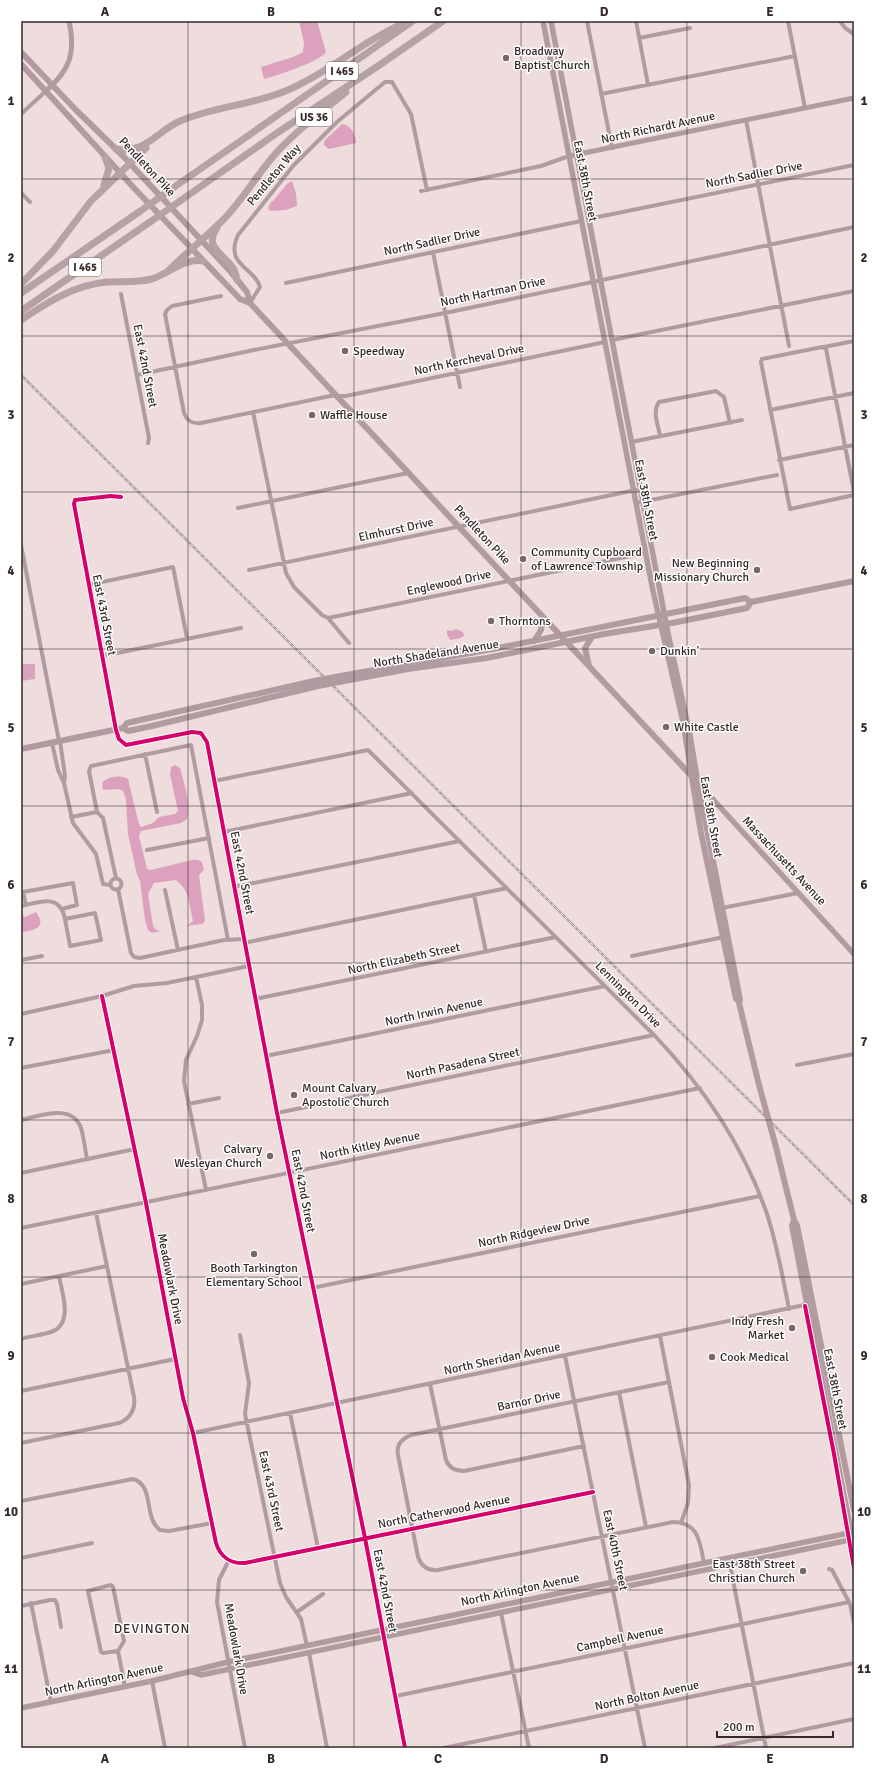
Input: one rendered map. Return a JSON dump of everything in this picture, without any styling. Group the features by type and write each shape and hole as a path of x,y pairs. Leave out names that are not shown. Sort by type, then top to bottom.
{"highway":[{"path":"116,149 124,151 136,150 174,124 190,117 258,100 290,89 315,76 407,21"},
{"name":"I 465","path":"21,293 413,21"},
{"name":"I 465","path":"21,311 277,133 443,21"},
{"name":"US 36","path":"191,249 220,223 237,204 271,158 286,142 312,118 381,64"},
{"path":"21,284 53,251 79,215 103,187 120,173 154,138"},
{"path":"103,187 109,168 104,157"},
{"path":"220,223 214,233 212,243 216,250 234,268 237,280"},
{"path":"168,271 191,249"},
{"path":"21,320 57,297 77,288 107,282 145,280 187,262 194,260 203,261"}],"main road":[{"name":"East 38th Street","path":"543,21 645,553 658,616 663,624 690,735 739,994 739,1003 794,1220 797,1225 854,1548"},
{"name":"East 38th Street","path":"551,21 642,502 665,615 663,624 683,722 701,833 724,937 736,1001 739,1003"},
{"name":"Pendleton Pike","path":"21,52 130,163 237,280 247,292 250,302 288,344 698,783"},
{"name":"Pendleton Pike","path":"21,64 104,157 191,249 240,299 250,302"},
{"name":"North Shadeland Avenue","path":"348,677 487,658 592,636 746,608 751,602 854,581"},
{"name":"North Shadeland Avenue","path":"21,749 123,728 128,731 348,677 745,598 751,602"},
{"path":"534,641 542,630 543,617"},
{"path":"590,668 585,648 592,636"},
{"name":"Massachusetts Avenue","path":"698,783 854,954"},
{"name":"East 38th Street","path":"811,1304 854,1510"},
{"name":"North Arlington Avenue","path":"21,1708 152,1681 192,1672 199,1668 612,1582 704,1563 853,1536"},
{"name":"North Arlington Avenue","path":"192,1672 201,1675 309,1653 730,1565 853,1536"}],"street":[{"path":"21,114 52,85 70,61 72,37 69,21"},
{"path":"587,21 612,148"},
{"path":"636,21 648,85"},
{"path":"788,21 805,108"},
{"path":"840,21 846,29 854,34"},
{"path":"639,38 690,28"},
{"path":"601,94 795,56"},
{"name":"Pendleton Way","path":"250,302 261,287 259,282 242,267 236,257 235,244 241,231 293,166 330,129 383,83 390,82 411,114 427,190"},
{"name":"North Richardt Avenue","path":"421,191 541,166 577,154 854,98"},
{"path":"746,120 789,346"},
{"name":"North Sadlier Drive","path":"588,219 854,165"},
{"path":"21,193 30,202"},
{"name":"North Sadlier Drive","path":"286,282 581,221"},
{"name":"North Hartman Drive","path":"137,375 445,313 854,227"},
{"path":"433,252 460,387"},
{"path":"612,340 854,291"},
{"name":"East 42nd Street","path":"121,294 149,438 148,443"},
{"path":"221,296 173,305 167,310 165,316 186,418 191,422 200,424 253,412 283,564 287,576 294,587 322,615 328,618 349,643"},
{"path":"854,341 793,353 762,360 761,362 790,509 854,496"},
{"name":"North Kercheval Drive","path":"253,412 309,400 346,396 605,342"},
{"path":"824,347 827,350 854,492"},
{"path":"660,436 655,413 659,402 716,391 721,393 724,397 730,423"},
{"path":"770,410 854,393"},
{"path":"631,442 742,420"},
{"path":"780,460 854,445"},
{"path":"238,508 270,500 408,473"},
{"path":"636,503 777,475"},
{"name":"Elmhurst Drive","path":"249,570 640,489"},
{"name":"East 43rd Street","path":"116,730 74,504 75,500 121,496"},
{"path":"21,545 59,741 65,776 64,783"},
{"name":"Englewood Drive","path":"328,618 645,553"},
{"path":"88,584 173,567 187,638"},
{"path":"102,656 241,628"},
{"name":"East 42nd Street","path":"116,730 119,740 126,745 192,732 201,733 207,742 277,1113 312,1288 365,1538 405,1748"},
{"path":"52,743 58,770 64,783 71,817 76,829 96,854 103,884 110,885 113,888 118,888"},
{"path":"228,940 191,745 94,764 90,767 89,771 97,812 103,818 116,878 121,883 118,888 131,953 135,957 139,958 228,940 244,941 507,888"},
{"name":"Lennington Drive","path":"214,781 368,750 654,1035 700,1088 733,1140 760,1196 768,1216 790,1309"},
{"path":"145,754 157,812"},
{"path":"224,832 412,793"},
{"path":"71,817 97,812"},
{"path":"146,850 209,838"},
{"path":"234,887 460,841"},
{"path":"110,885 112,880 116,878"},
{"path":"26,905 24,892 73,882 77,905 62,909"},
{"path":"165,890 178,950"},
{"path":"722,908 798,893"},
{"path":"474,895 486,952"},
{"path":"21,906 48,901 57,903 62,909 70,946 101,940 95,913 65,919"},
{"name":"North Elizabeth Street","path":"255,999 556,937"},
{"path":"632,956 724,937"},
{"path":"21,960 42,956"},
{"path":"21,1014 102,996 134,986 167,983 249,966"},
{"path":"196,977 202,1014 199,1030 185,1063 184,1081 206,1190"},
{"name":"North Irwin Avenue","path":"266,1056 605,986"},
{"name":"Meadowlark Drive","path":"102,996 146,1203 183,1398 193,1433 218,1548 229,1560 219,1580 217,1599 245,1748"},
{"name":"North Pasadena Street","path":"277,1113 654,1035"},
{"path":"21,1068 114,1050"},
{"path":"797,1065 854,1054"},
{"name":"North Kitley Avenue","path":"21,1228 700,1088"},
{"path":"188,1104 219,1098"},
{"path":"21,1120 58,1113 72,1116 81,1128 87,1159"},
{"path":"21,1173 134,1149"},
{"name":"North Ridgeview Drive","path":"312,1288 760,1196"},
{"path":"21,1444 123,1421 130,1415 135,1404 96,1213"},
{"path":"21,1284 107,1266"},
{"path":"21,1339 51,1332 62,1324 65,1317 65,1310 59,1276"},
{"name":"North Sheridan Avenue","path":"193,1433 811,1304"},
{"name":"East 43rd Street","path":"240,1335 249,1383 249,1394 245,1408 247,1422 275,1557 283,1592 303,1623 307,1646"},
{"path":"660,1336 689,1485 688,1503 681,1523"},
{"name":"East 40th Street","path":"565,1356 645,1748"},
{"path":"21,1391 175,1359"},
{"name":"Barnor Drive","path":"413,1528 398,1455 398,1447 408,1436 669,1382"},
{"path":"430,1384 446,1460 448,1465 455,1470 464,1471 584,1446"},
{"path":"619,1392 646,1527"},
{"path":"290,1413 318,1548"},
{"path":"21,1501 129,1479 139,1481 146,1490 152,1520 158,1529 169,1531 212,1523"},
{"name":"North Catherwood Avenue","path":"229,1560 245,1563 593,1492"},
{"path":"413,1528 420,1562 426,1568 437,1570 670,1522 681,1523 690,1527 697,1535 700,1541 704,1563"},
{"path":"21,1558 92,1543"},
{"path":"730,1565 766,1748"},
{"path":"829,1569 832,1570 849,1602 854,1623"},
{"path":"118,1651 104,1654 101,1652 88,1592 90,1590 111,1585 113,1587 124,1639 118,1651 125,1687"},
{"path":"297,1612 323,1594"},
{"path":"21,1606 54,1600 57,1604 61,1627"},
{"name":"Campbell Avenue","path":"396,1696 849,1602"},
{"path":"32,1604 51,1702"},
{"path":"501,1613 529,1748"},
{"path":"309,1653 327,1748"},
{"name":"North Bolton Avenue","path":"444,1748 854,1663"},
{"path":"152,1681 165,1748"},
{"path":"715,1748 854,1719"}],"shaded area":[{"path":"299,21 317,21 326,52 316,60 307,64 288,72 264,79 261,67 293,57 303,52 304,43"},
{"path":"342,124 345,124 352,130 356,143 329,149 324,145 324,141"},
{"path":"292,181 296,193 297,206 286,210 270,211 268,208 271,202 287,184"},
{"path":"456,629 463,632 464,636 450,640 447,630 452,631"},
{"path":"21,662 24,664 35,664 35,679 21,681"},
{"path":"175,765 180,768 186,793 188,806 187,819 181,823 141,831 139,836 147,869 151,870 192,860 202,862 204,870 199,875 205,921 202,924 187,926 193,921 190,903 181,884 176,880 154,883 148,894 153,926 156,930 161,931 152,933 148,930 145,920 140,881 137,875 128,834 126,799 123,791 119,789 103,790 102,783 107,779 114,777 125,777 128,779 141,827 153,823 159,817 175,814 178,811 170,774 171,767"},
{"path":"36,912 40,922 38,928 21,932 21,914 25,917"}],"railway":[{"path":"21,375 854,1205"}],"cycle path":[{"path":"121,497 111,496 75,500 74,504 116,730 119,739 126,745 192,732 201,733 207,742 277,1113 365,1538 405,1748"},
{"path":"102,996 146,1203 183,1398 193,1433 216,1543 220,1552 230,1561 245,1563 593,1492"},
{"path":"805,1306 834,1454 854,1568"}],"place":[{"name":"Broadway Baptist Church","path":"506,58"},
{"name":"Speedway","path":"345,351"},
{"name":"Waffle House","path":"312,415"},
{"name":"Community Cupboard of Lawrence Township","path":"523,559"},
{"name":"New Beginning Missionary Church","path":"757,570"},
{"name":"Thorntons","path":"491,621"},
{"name":"Dunkin'","path":"652,651"},
{"name":"White Castle","path":"666,727"},
{"name":"Mount Calvary Apostolic Church","path":"294,1095"},
{"name":"Calvary Wesleyan Church","path":"270,1156"},
{"name":"Booth Tarkington Elementary School","path":"254,1254"},
{"name":"Indy Fresh Market","path":"792,1328"},
{"name":"Cook Medical","path":"712,1357"},
{"name":"East 38th Street Christian Church","path":"803,1571"}],"district":[{"name":"DEVINGTON","path":"152,1629"}]}
